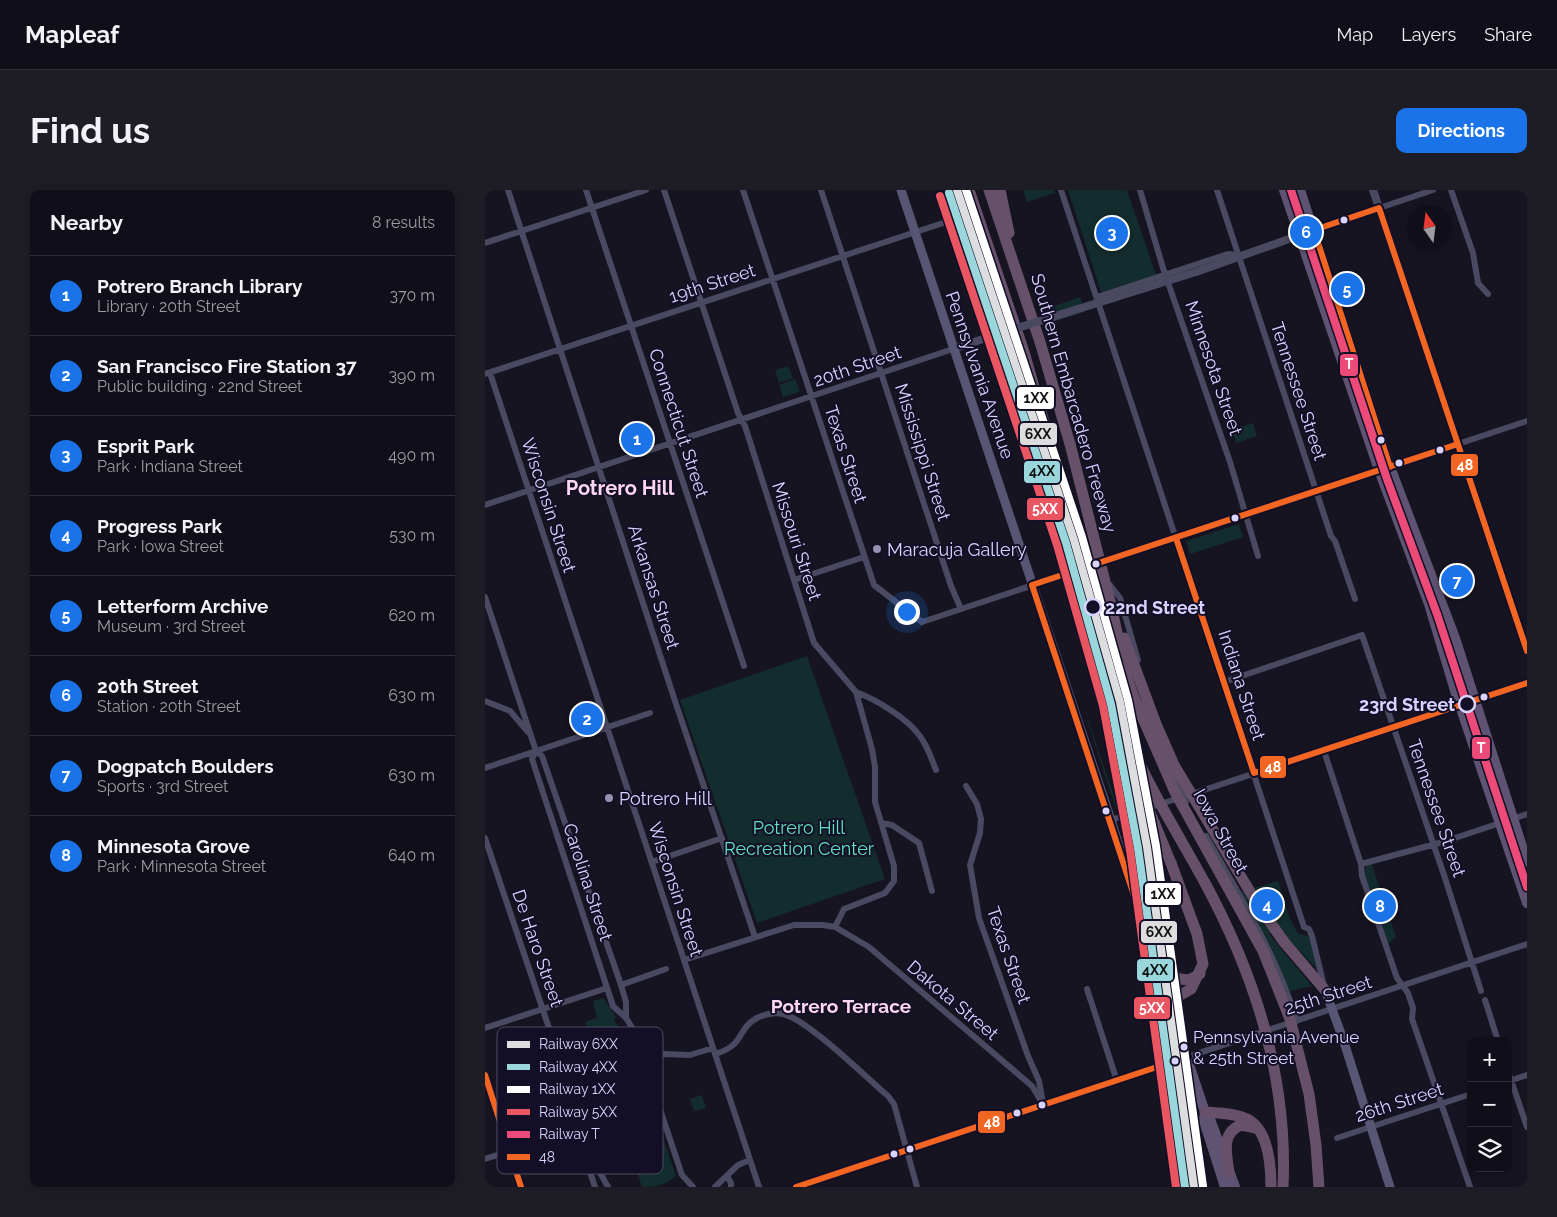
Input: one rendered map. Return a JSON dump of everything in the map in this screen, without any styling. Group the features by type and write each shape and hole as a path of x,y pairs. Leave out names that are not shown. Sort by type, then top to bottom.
{"highway":[{"path":"960,190 1005,294"},
{"path":"969,190 1005,294 1053,450 1100,652 1115,704 1149,810 1185,898 1203,958 1200,974 1191,989 1168,1002"},
{"name":"Southern Embarcadero Freeway","path":"989,190 1010,250 1070,444 1110,601 1127,678 1153,745 1187,815 1251,928 1282,997 1297,1044 1309,1094 1316,1145 1319,1187"},
{"path":"1000,190 1008,222 1010,250"},
{"path":"1110,601 1156,724 1174,765 1257,905 1284,942 1325,990"},
{"path":"1115,704 1126,735 1154,796 1218,909 1259,1008 1271,1050 1279,1096 1283,1147 1283,1187"},
{"path":"1151,949 1172,978 1189,980 1200,974"},
{"path":"1205,1112 1240,1116 1249,1120 1257,1130 1269,1157 1271,1187"},
{"path":"1229,1173 1225,1145 1231,1131 1241,1125 1257,1130"}],"main road":[{"name":"Pennsylvania Avenue","path":"901,190 1111,820 1168,1002 1205,1112 1211,1119 1235,1187"},
{"path":"1284,190 1379,470 1429,604 1460,706 1501,822 1527,904"},
{"path":"1300,190 1390,467 1451,627 1476,700 1527,862"},
{"name":"Indiana Street","path":"1325,990 1390,1187"},
{"name":"Pennsylvania Avenue","path":"1205,1112 1204,1121 1225,1187"}],"street":[{"name":"Arkansas Street","path":"508,190 676,704 755,937"},
{"name":"Connecticut Street","path":"586,190 744,666"},
{"path":"485,244 646,190"},
{"name":"Missouri Street","path":"664,190 742,420 814,643 856,692 874,758 875,802 895,874 894,881 885,893 844,909 835,928"},
{"name":"Texas Street","path":"743,190 864,557 875,585 922,622 961,609"},
{"name":"Mississippi Street","path":"821,190 844,255 951,586 961,609"},
{"name":"Indiana Street","path":"1061,190 1304,927 1309,929 1325,990"},
{"name":"Minnesota Street","path":"1140,190 1166,275 1230,462 1258,556"},
{"name":"Tennessee Street","path":"1217,190 1316,491 1355,600"},
{"path":"1373,190 1527,651"},
{"name":"20th Street","path":"485,505 992,336 1196,272 1231,260 1238,255 1433,190"},
{"path":"1451,190 1473,253 1478,283 1488,294"},
{"name":"19th Street","path":"487,374 949,221"},
{"name":"20th Street","path":"1097,297 1228,254 1238,255"},
{"name":"Wisconsin Street","path":"487,374 528,491 759,1187"},
{"path":"961,609 1527,421"},
{"path":"794,580 864,557"},
{"name":"Iowa Street","path":"1100,562 1110,586 1120,598 1139,663 1158,715 1161,735 1183,796 1262,935 1277,965 1297,1021"},
{"name":"Carolina Street","path":"485,597 536,751 542,756 621,985 626,1002 626,1018"},
{"name":"Tennessee Street","path":"1224,682 1363,635 1393,728 1434,844 1481,991"},
{"path":"1111,820 1527,683"},
{"path":"856,692 897,714 915,729 921,736 936,770"},
{"path":"485,701 510,711 532,737"},
{"path":"485,768 650,713"},
{"path":"1324,750 1397,978 1403,985 1413,1008 1412,1019 1470,1187"},
{"name":"Carolina Street","path":"536,751 532,759 613,1006 626,1018 632,1027"},
{"name":"Texas Street","path":"966,786 977,804 981,820 980,833 971,865 979,918 1028,1056 1039,1081 1043,1104"},
{"path":"1361,864 1434,844 1527,814"},
{"path":"881,823 891,825 919,843 932,891"},
{"name":"De Haro Street","path":"485,838 549,1027"},
{"path":"652,862 723,838"},
{"path":"684,960 794,925 823,925 835,928"},
{"name":"Dakota Street","path":"835,928 859,940 876,954 1032,1086 1043,1104"},
{"name":"25th Street","path":"797,1187 1527,944"},
{"path":"621,985 666,969"},
{"path":"485,1028 607,988"},
{"path":"1087,989 1117,1081"},
{"path":"1485,1000 1497,1037"},
{"path":"663,1054 690,1055 733,1047 743,1031 755,1019 774,1013 791,1017 805,1025 889,1096 898,1111 905,1151 917,1187"},
{"path":"485,1075 497,1113"},
{"path":"1512,1080 1527,1075"},
{"path":"1510,1082 1527,1127"},
{"name":"26th Street","path":"1337,1138 1467,1095"},
{"name":"Carolina Street","path":"663,1118 682,1175 693,1187"},
{"path":"485,1160 497,1156"},
{"path":"715,1187 738,1165 750,1160"},
{"path":"517,1174 521,1187"},
{"name":"De Haro Street","path":"591,1174 595,1187"},
{"name":"De Haro Street","path":"601,1174 608,1187"},
{"path":"727,1176 731,1187"}],"green space":[{"path":"949,190 956,190 1008,326 999,328"},
{"path":"1023,190 1054,190 1055,193 1027,202"},
{"path":"1068,190 1127,190 1156,275 1101,292"},
{"path":"1080,297 1085,312 1053,322 1049,308"},
{"path":"788,366 793,378 779,383 775,370"},
{"path":"795,379 800,392 783,397 779,385"},
{"path":"1253,423 1257,436 1236,443 1232,430"},
{"path":"1239,524 1243,537 1190,554 1186,541"},
{"name":"Potrero Hill Recreation Center","path":"807,656 885,879 757,923 680,700"},
{"path":"1087,720 1118,808 1116,809"},
{"path":"1371,862 1396,937 1388,944 1364,874 1367,864"},
{"path":"1278,881 1290,919 1298,934 1309,936 1317,969 1276,927 1269,934 1312,986 1287,992 1240,892"},
{"path":"604,998 616,1017 614,1021 619,1027 587,1027 585,1022 597,1018 593,1001"},
{"path":"1182,1063 1203,1130 1172,1135 1159,1071"},
{"path":"702,1095 706,1108 694,1111 690,1099"},
{"path":"663,1138 676,1176 660,1185 642,1187 638,1174 663,1174"}],"rail line":[{"name":"6XX","path":"957,190 1074,540 1120,702 1147,847 1194,1187"},
{"name":"1XX","path":"966,190 1082,537 1128,700 1156,846 1203,1186"},
{"name":"T","path":"1291,190 1387,479 1437,614 1527,887"},
{"name":"4XX","path":"949,193 1066,543 1111,704 1138,848 1185,1187"},
{"name":"5XX","path":"940,196 1057,545 1103,706 1130,850 1176,1187"}],"transit line":[{"name":"48","path":"1390,467 1314,230 1379,208 1527,651"},
{"name":"48","path":"1032,585 1458,444"},
{"name":"48","path":"1176,538 1254,773 1527,683"},
{"name":"48","path":"1032,585 1187,1057"},
{"name":"48","path":"796,1187 1187,1057"},
{"name":"48","path":"485,1075 497,1112"},
{"name":"48","path":"517,1174 521,1187"}],"place":[{"name":"20th Street","path":"1306,232"},
{"name":"Esprit Park","path":"1112,233"},
{"name":"Letterform Archive","path":"1347,289"},
{"name":"Potrero Branch Library","path":"637,439"},
{"name":"Maracuja Gallery","path":"877,549"},
{"name":"Dogpatch Boulders","path":"1457,581"},
{"name":"22nd Street","path":"1093,607"},
{"name":"23rd Street","path":"1467,704"},
{"name":"San Francisco Fire Station 37","path":"587,719"},
{"name":"Potrero Hill","path":"609,798"},
{"name":"Progress Park","path":"1267,905"},
{"name":"Minnesota Grove","path":"1380,906"},
{"name":"Pennsylvania Avenue & 25th Street","path":"1184,1047"}],"district":[{"name":"Potrero Hill","path":"620,488"},
{"name":"Potrero Terrace","path":"841,1006"}]}
